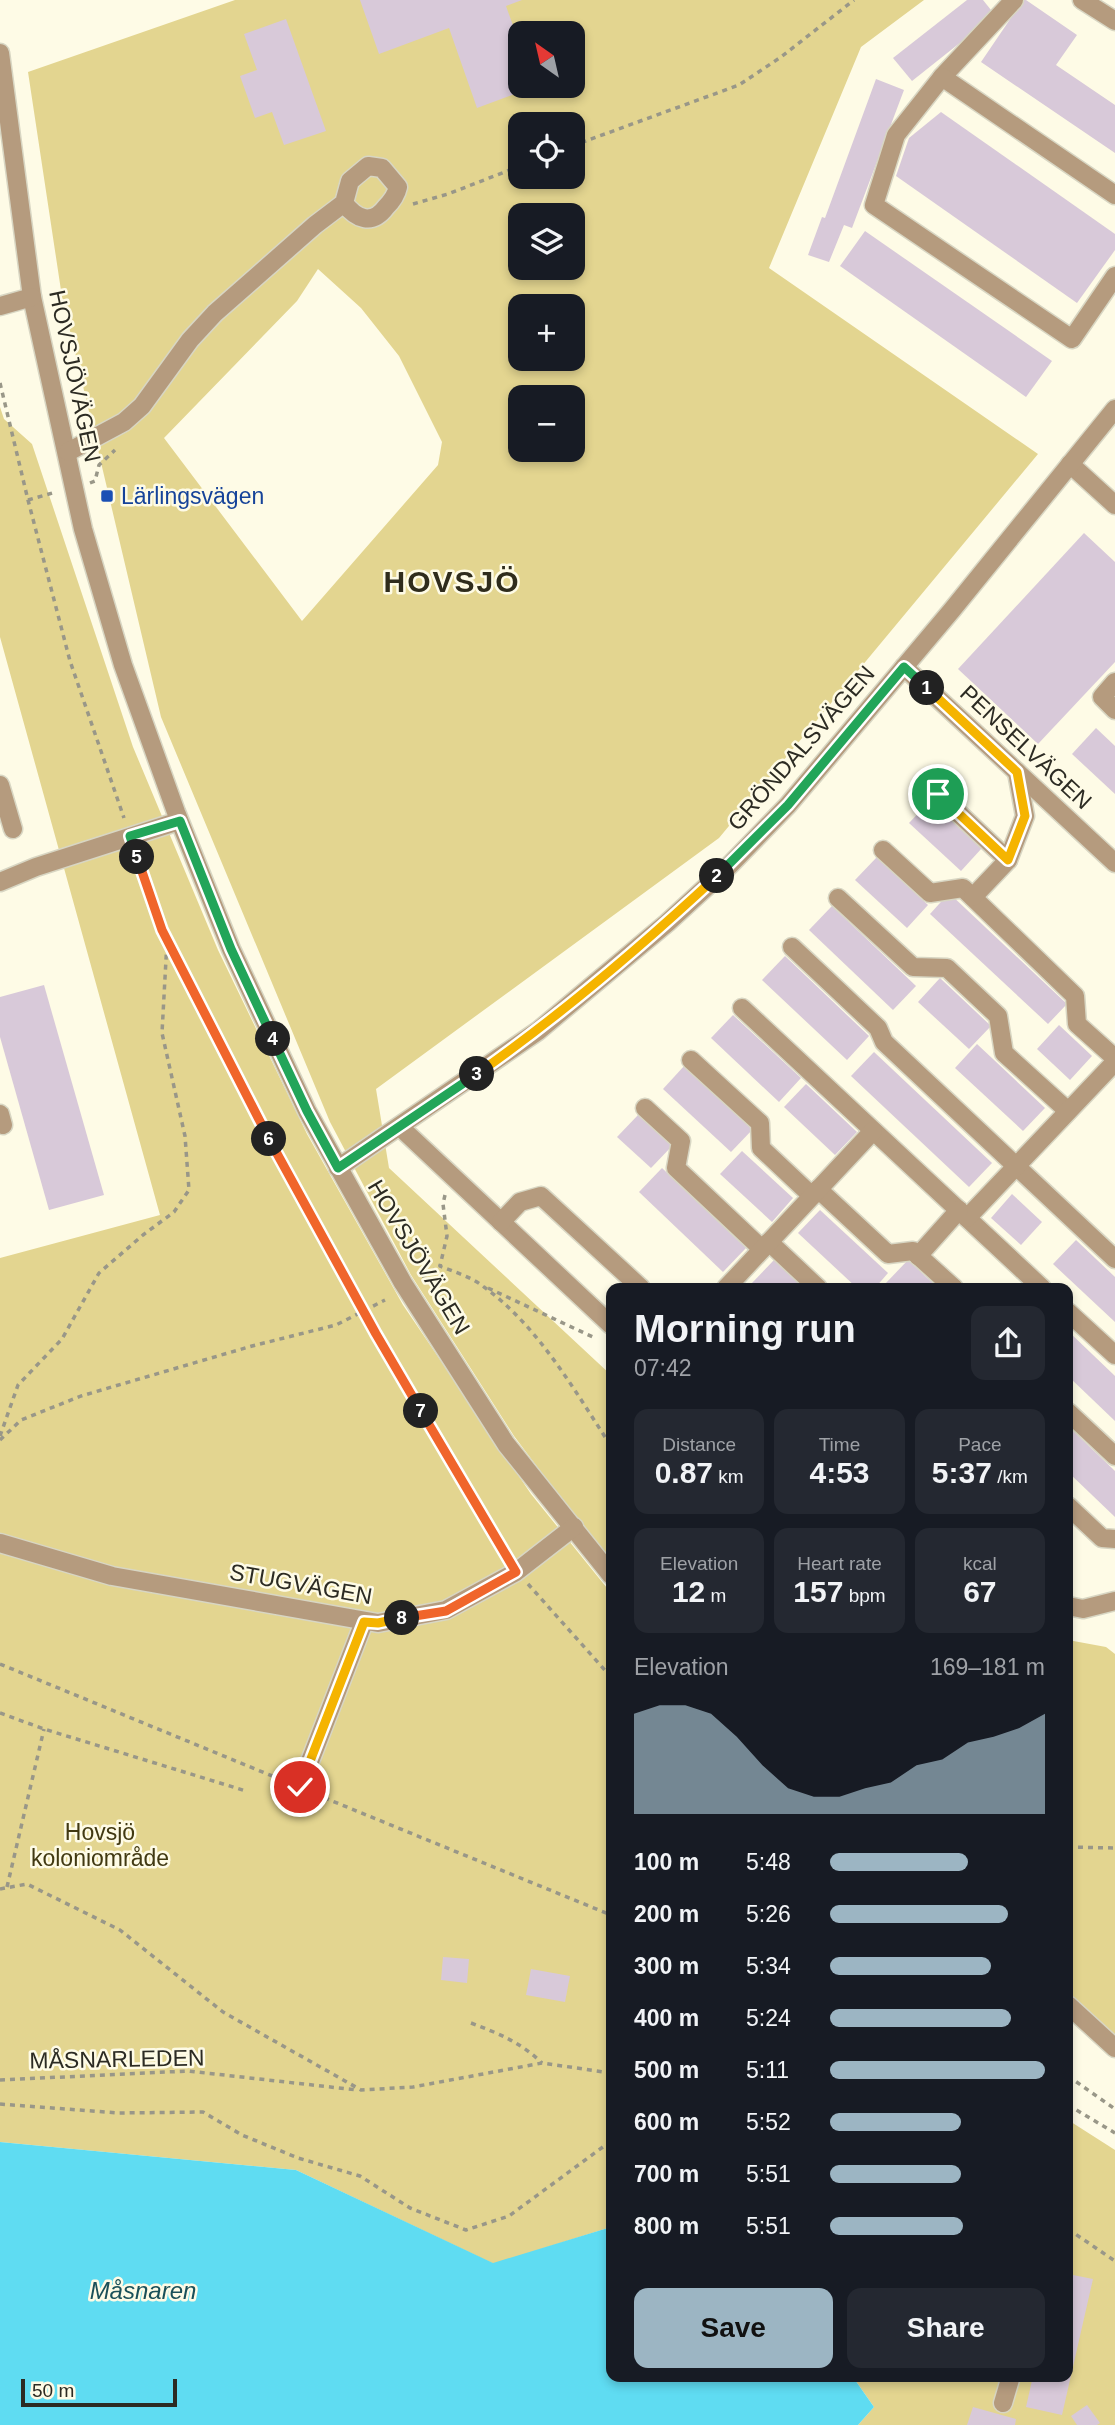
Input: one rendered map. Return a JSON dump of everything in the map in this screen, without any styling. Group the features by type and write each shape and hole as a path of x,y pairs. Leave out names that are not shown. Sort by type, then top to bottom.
{"street":[{"path":"1014,0 942,77 897,135 874,205 1072,339 1115,276"},
{"path":"1082,0 1115,22"},
{"name":"HOVSJÖVÄGEN","path":"0,53 32,297 83,529 124,665 180,821 231,949 307,1111 403,1283 506,1444 606,1569"},
{"path":"942,77 1115,195"},
{"path":"68,452 124,422 142,406 190,340 215,313 344,203"},
{"path":"0,306 32,297"},
{"name":"GRÖNDALSVÄGEN","path":"338,1168 538,1031 667,923 727,868 788,805 1115,409"},
{"path":"1070,464 1115,505"},
{"name":"PENSELVÄGEN","path":"904,667 1115,863"},
{"path":"1108,704 1115,682"},
{"path":"973,897 1008,860 1025,816 1017,772"},
{"path":"0,785 13,828"},
{"path":"938,794 1008,860"},
{"path":"0,882 36,867 180,821"},
{"path":"883,850 930,893 963,888 973,897 1075,996 1077,1024 1115,1060 1016,1167 918,1256"},
{"path":"0,872 36,867"},
{"path":"838,898 913,967 947,968 998,1016 1004,1053 1068,1111"},
{"path":"792,947 878,1028 884,1042 1115,1259"},
{"path":"742,1008 1037,1283"},
{"path":"691,1060 760,1124 761,1148 888,1254 913,1251 948,1283"},
{"path":"645,1108 681,1141 676,1168 812,1283"},
{"path":"400,1127 606,1320"},
{"path":"731,1283 873,1131"},
{"path":"501,1222 520,1202 541,1196 636,1283"},
{"path":"1073,1317 1115,1355"},
{"path":"1073,1417 1115,1456"},
{"path":"1073,1511 1102,1538 1115,1539"},
{"name":"STUGVÄGEN","path":"0,1543 112,1576 378,1623 446,1611 516,1572 574,1527"},
{"path":"1073,1607 1083,1609 1115,1601"},
{"path":"300,1787 364,1622"},
{"path":"1073,2010 1115,2049"},
{"path":"1003,2403 1009,2382"}],"path":[{"path":"585,141 739,85 781,57 854,0"},
{"path":"405,205 448,194 508,171"},
{"path":"0,383 27,500 71,661 167,940 260,1124 365,1312 516,1572 606,1671"},
{"path":"27,500 95,481 99,465 119,446"},
{"path":"0,1438 18,1385 62,1339 99,1273 174,1212 189,1191 185,1136 162,1033 167,940"},
{"path":"422,1277 440,1266 447,1236 443,1204 448,1172"},
{"path":"440,1266 599,1340"},
{"path":"483,1286 528,1328 567,1379 606,1438"},
{"path":"0,1438 21,1420 81,1396 252,1346 336,1325 385,1300"},
{"path":"0,1713 246,1791"},
{"path":"7,1888 44,1729"},
{"path":"1073,1847 1115,1848"},
{"path":"0,1889 27,1884 120,1930 223,2012 360,2090"},
{"path":"471,2023 524,2046 542,2063 606,2072"},
{"name":"MÅSNARLEDEN","path":"0,2080 188,2071 360,2090 413,2087 542,2063"},
{"path":"1073,2080 1115,2109"},
{"path":"0,2104 118,2113 204,2112 242,2135 298,2158 360,2175 410,2208 466,2230 509,2216 606,2145"},
{"path":"1073,2108 1115,2133"},
{"path":"1073,2232 1115,2261"}],"green space":[{"path":"235,0 924,0 861,47 769,268 1038,454 719,838 376,1089 389,1168 606,1370 606,1558 514,1436 411,1275 330,1122 161,717 62,297 28,72","holes":["318,269 361,308 399,356 442,442 438,465 302,621 164,438 297,301"]},
{"name":"Hovsjö koloniområde","path":"0,407 4,419 32,444 133,747 218,950 307,1134 403,1305 531,1494 606,1587 606,2229 494,2264 296,2170 0,2142 0,1258 160,1215 0,637"},
{"path":"1073,1641 1106,1647 1115,1654 1115,2041 1073,2002"},
{"path":"1073,2123 1115,2150 1115,2425 858,2425 874,2407 856,2382 1073,2382"}],"water":[{"name":"Måsnaren","path":"0,2142 296,2170 493,2263 606,2229 606,2382 856,2382 874,2407 858,2425 0,2425"}],"building":[{"path":"360,0 522,0 506,6 511,21 508,21 508,96 477,108 449,28 379,54"},
{"path":"967,0 983,0 995,15 912,81 893,58"},
{"path":"1023,0 1077,35 1056,65 1115,105 1115,153 981,62"},
{"path":"286,19 326,131 284,145 272,112 255,118 240,76 257,70 244,34"},
{"path":"876,79 904,90 852,228 844,225 829,262 808,255 822,217 825,218"},
{"path":"941,112 1115,234 1115,250 1077,303 896,176 909,138"},
{"path":"865,231 1052,361 1026,397 840,266"},
{"path":"1084,533 1115,562 1115,662 1038,744 958,669"},
{"path":"1096,728 1115,746 1115,794 1072,754"},
{"path":"931,800 982,848 961,871 909,823"},
{"path":"877,857 928,905 907,928 855,880"},
{"path":"949,893 1067,1004 1048,1024 930,914"},
{"path":"832,906 916,986 893,1010 809,930"},
{"path":"785,956 869,1036 847,1060 762,980"},
{"path":"940,978 991,1026 969,1049 918,1002"},
{"path":"44,985 104,1195 49,1210 0,1037 0,997"},
{"path":"733,1015 801,1078 779,1102 711,1038"},
{"path":"1059,1025 1092,1056 1070,1080 1037,1049"},
{"path":"977,1044 1045,1108 1023,1131 955,1068"},
{"path":"874,1052 992,1163 969,1187 851,1076"},
{"path":"685,1065 753,1129 731,1152 663,1089"},
{"path":"806,1084 857,1132 835,1155 784,1107"},
{"path":"639,1114 673,1145 651,1168 617,1137"},
{"path":"742,1151 793,1198 772,1222 720,1174"},
{"path":"662,1168 746,1248 723,1272 639,1192"},
{"path":"1012,1194 1042,1222 1021,1245 991,1218"},
{"path":"820,1210 888,1273 879,1283 852,1283 798,1233"},
{"path":"1076,1240 1115,1277 1115,1322 1053,1264"},
{"path":"774,1260 799,1283 752,1283"},
{"path":"908,1260 933,1283 886,1283"},
{"path":"1073,1336 1115,1376 1115,1421 1073,1381"},
{"path":"1073,1431 1115,1471 1115,1517 1073,1477"},
{"path":"443,1957 469,1959 467,1983 441,1980"},
{"path":"531,1969 570,1976 565,2002 526,1995"},
{"path":"1073,2275 1093,2279 1073,2367"},
{"path":"1032,2382 1070,2382 1062,2415 1026,2407"},
{"path":"1087,2405 1100,2423 1077,2425 1071,2416"},
{"path":"973,2407 1016,2419 1015,2425 967,2425"}],"place":[{"name":"Lärlingsvägen","path":"107,496"}],"district":[{"name":"HOVSJÖ","path":"452,582"}],"route":[{"path":"300,1787 364,1622 378,1623 446,1611 516,1572 376,1334 260,1124 162,930 130,836 180,821 231,949 307,1111 338,1168 538,1031 667,923 727,868 788,805 904,667 1017,772 1025,816 1008,860 938,794"}]}
